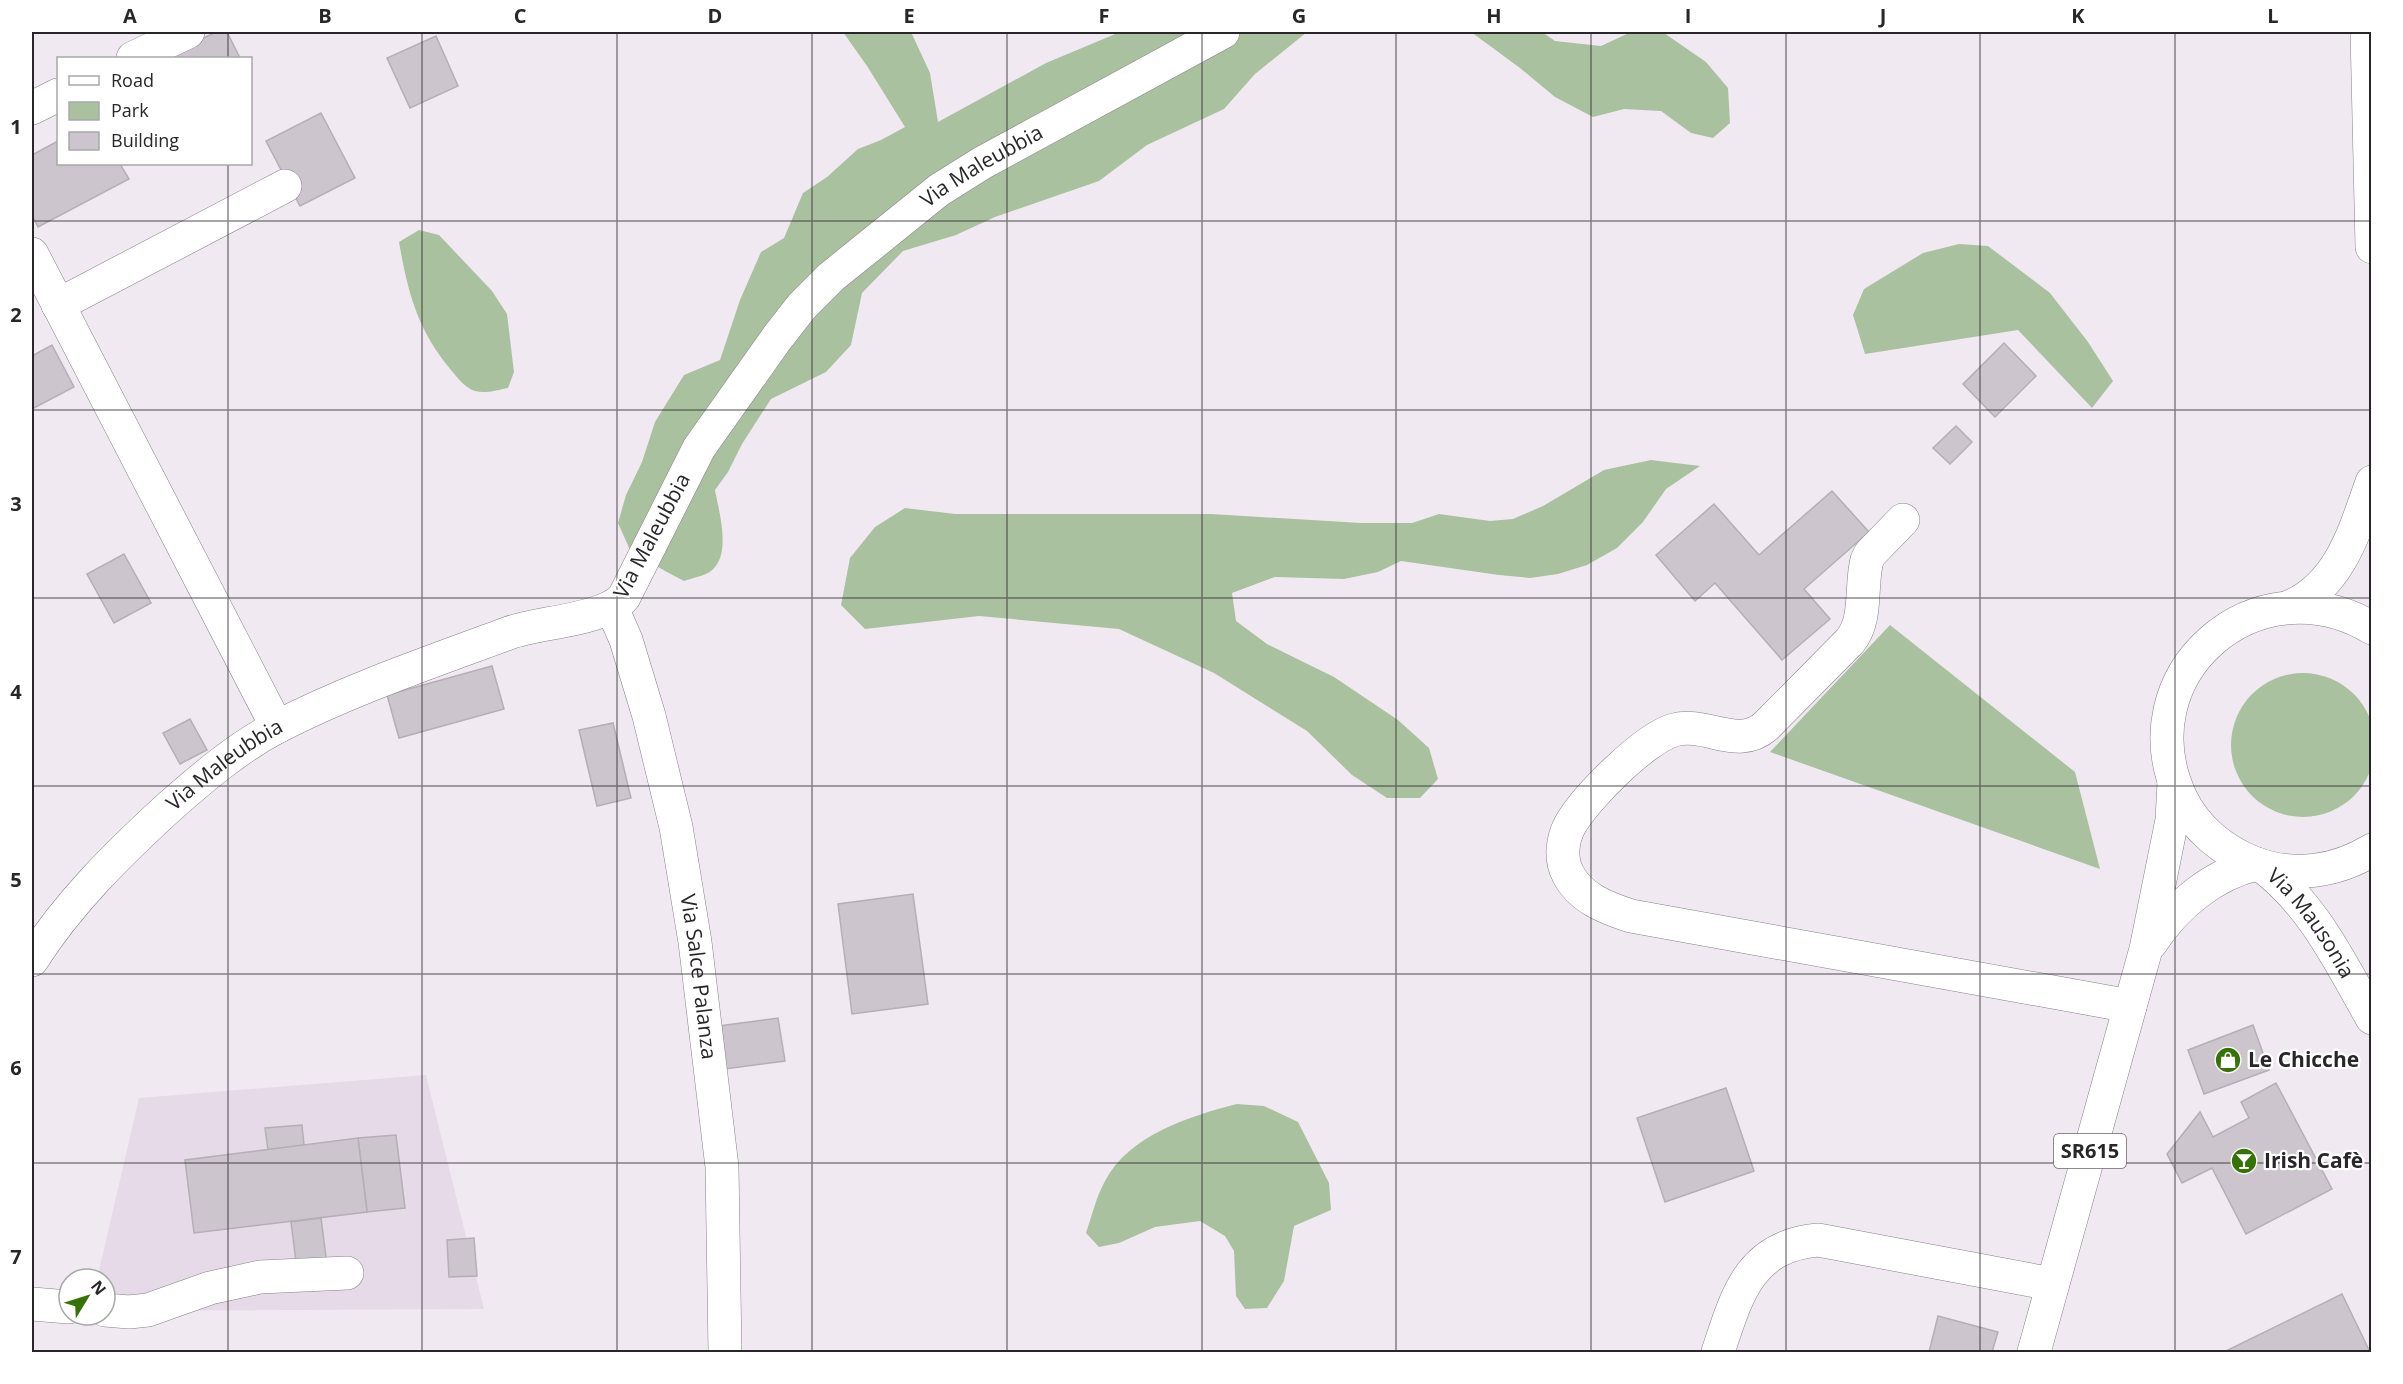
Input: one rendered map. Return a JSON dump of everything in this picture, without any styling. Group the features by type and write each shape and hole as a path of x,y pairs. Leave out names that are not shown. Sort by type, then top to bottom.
{"street":[{"path":"135,57 188,32"},
{"name":"Via Maleubbia","path":"32,960 85,890 138,835 191,788 237,752 277,727 373,683 521,629 612,608 624,597 699,448 777,338 802,306 831,277 939,190 974,168 1223,32"},
{"path":"2367,32 2372,247"},
{"path":"32,108 57,96"},
{"path":"58,305 285,186"},
{"path":"32,254 277,727"},
{"path":"2289,607 2310,596 2332,574 2357,525 2372,482"},
{"path":"1903,519 1867,560 1861,620 1850,641 1766,726 1755,734 1737,737 1682,728 1663,734 1644,748 1602,786 1570,826 1563,847 1565,868 1575,886 1583,894 1631,916 2130,1006"},
{"path":"2372,628 2338,613 2314,608 2289,607 2254,614 2232,625 2204,647 2189,666 2175,693 2168,723 2167,747 2174,782 2190,815 2224,848 2259,865 2300,872 2320,870 2351,861 2372,850"},
{"name":"Via Salce Palanza","path":"612,608 626,640 649,716 676,827 695,942 722,1167 725,1353"},
{"name":"SR615","path":"2034,1353 2146,949 2172,820 2174,782"},
{"name":"SR615","path":"2146,949 2172,916 2208,885 2229,873 2259,865"},
{"name":"Via Mausonia","path":"2259,865 2292,893 2319,927 2372,1018"},
{"path":"1718,1353 1728,1322 1748,1277 1772,1253 1802,1241 1818,1240 2052,1284"},
{"path":"117,1311 148,1310 234,1281 260,1277 347,1273"},
{"path":"32,1304 57,1306"}],"shaded area":[{"path":"426,1075 484,1309 117,1311 117,1267 100,1267 139,1098"}],"green space":[{"path":"843,32 911,32 930,73 938,122 1046,63 1120,32 1307,32 1255,74 1224,109 1147,145 1099,181 995,217 956,235 903,251 862,293 851,345 826,372 771,399 715,490 723,544 717,564 708,573 684,581 630,550 618,523 626,495 642,462 655,422 684,375 720,360 740,300 761,252 784,238 803,193 827,177 858,149 905,127"},
{"path":"1471,32 1542,32 1555,41 1601,46 1631,32 1664,33 1706,62 1728,88 1730,123 1713,138 1691,133 1661,111 1624,109 1593,117 1555,97"},
{"path":"419,230 439,235 492,291 507,314 514,372 508,388 483,392 468,388 439,355 430,340 410,294 399,242"},
{"path":"1959,244 1988,246 2050,293 2088,342 2113,381 2092,408 2018,330 1865,354 1853,315 1864,289 1923,253"},
{"path":"1651,460 1700,466 1666,489 1643,522 1617,548 1587,565 1558,574 1530,578 1401,561 1378,572 1344,579 1275,577 1232,593 1236,621 1267,644 1334,677 1398,720 1429,748 1438,779 1420,798 1387,798 1352,775 1307,731 1214,673 1119,629 979,616 865,629 841,605 850,558 875,527 905,508 955,514 1211,514 1361,523 1412,523 1439,514 1490,521 1513,519 1543,506 1604,470"},
{"path":"1890,625 2075,772 2100,869 1770,752"},
{"path":"2303,673 2331,678 2354,694 2370,717 2375,745 2370,773 2354,796 2331,812 2303,817 2275,812 2252,796 2236,773 2231,745 2236,717 2252,694 2275,678"},
{"path":"1237,1104 1264,1106 1298,1122 1329,1183 1331,1210 1294,1226 1284,1281 1267,1308 1245,1309 1236,1296 1234,1251 1225,1236 1200,1221 1155,1227 1119,1243 1099,1247 1086,1233 1105,1181 1129,1151 1162,1130"}],"building":[{"path":"216,32 227,32 240,57 164,57"},
{"path":"436,36 458,86 410,108 387,58"},
{"path":"321,113 355,178 300,206 266,141"},
{"path":"57,142 57,165 121,165 129,179 38,227 32,215 32,155"},
{"path":"2004,343 2036,376 1995,417 1963,384"},
{"path":"52,345 74,387 32,409 32,356"},
{"path":"1956,426 1972,442 1950,464 1933,448"},
{"path":"1832,491 1869,532 1804,589 1830,619 1782,660 1715,583 1695,601 1656,555 1714,504 1759,555"},
{"path":"124,554 151,603 114,623 87,574"},
{"path":"492,666 504,709 399,738 387,695"},
{"path":"190,719 207,750 180,764 163,733"},
{"path":"613,723 631,798 597,806 579,730"},
{"path":"913,894 928,1004 852,1014 838,904"},
{"path":"778,1018 785,1061 725,1069 719,1026"},
{"name":"Le Chicche","path":"2253,1025 2269,1070 2204,1094 2188,1050"},
{"name":"Irish Cafè","path":"2276,1083 2332,1189 2246,1234 2212,1168 2182,1183 2167,1154 2200,1112 2213,1137 2249,1118 2241,1102"},
{"path":"1726,1088 1754,1171 1665,1202 1637,1118"},
{"path":"302,1125 304,1145 268,1150 265,1128"},
{"path":"396,1135 405,1208 367,1212 358,1138"},
{"path":"358,1138 367,1212 194,1233 185,1160"},
{"path":"321,1218 327,1265 297,1269 291,1222"},
{"path":"474,1238 477,1276 449,1277 447,1240"},
{"path":"2342,1294 2370,1352 2226,1351"},
{"path":"1938,1316 1998,1332 1992,1352 1929,1352"}],"place":[{"name":"Le Chicche","path":"2228,1060"},
{"name":"Irish Cafè","path":"2244,1161"}]}
